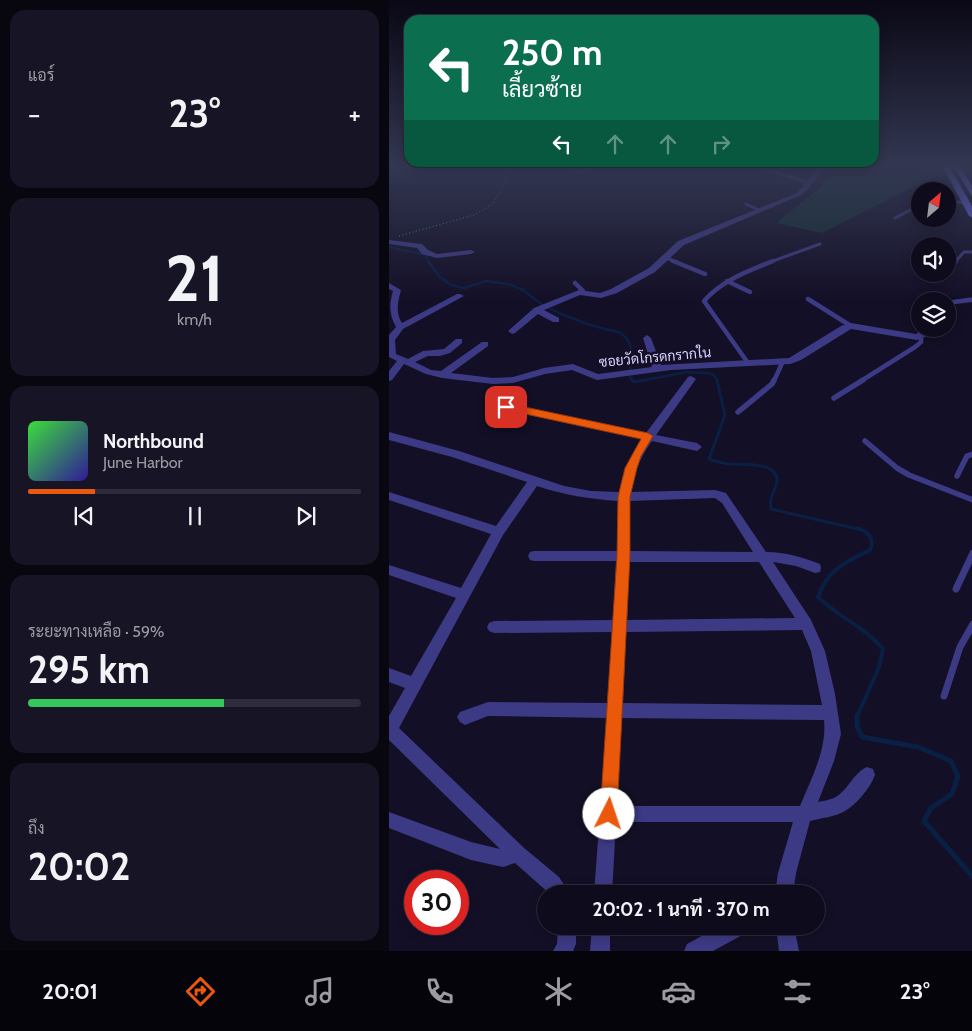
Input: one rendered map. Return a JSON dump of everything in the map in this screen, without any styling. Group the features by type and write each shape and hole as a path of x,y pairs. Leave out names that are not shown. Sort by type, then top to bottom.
{"street":[{"path":"512,331 537,310 583,292 606,295 652,270 681,243 756,211"},
{"path":"389,242 419,246 425,252 437,256 471,252"},
{"path":"389,285 397,290 393,306 394,317 400,327"},
{"path":"390,354 392,348 390,340 400,327 460,296"},
{"path":"956,301 972,299"},
{"path":"537,310 555,320"},
{"path":"851,326 906,336 911,335"},
{"name":"ซอยวัดโกรดกรากใน","path":"390,354 420,369 442,374 505,381 544,371 573,367 597,377 657,369 783,362 798,358 844,328 851,326"},
{"path":"647,338 657,369"},
{"path":"389,378 405,360 426,353 447,351 459,342"},
{"path":"442,374 485,344"},
{"path":"604,885 620,625 624,497 636,455 691,379"},
{"path":"506,407 697,447"},
{"path":"389,436 455,454 563,490 591,495 624,497 715,494 727,500 806,624 818,651 829,694 833,734 826,761 801,823 785,885"},
{"path":"535,480 499,532 391,725 392,732 517,853 554,885"},
{"path":"389,496 499,532"},
{"path":"534,556 762,556 798,560 815,568"},
{"path":"389,570 464,595"},
{"path":"494,627 806,624"},
{"path":"389,675 414,684"},
{"path":"465,717 488,709 615,712 831,713"},
{"path":"609,814 806,814 839,805 854,792 867,775"},
{"path":"389,820 471,851 503,858 517,853"},
{"path":"563,951 566,935"},
{"path":"600,951 601,935"},
{"path":"694,951 723,935"},
{"path":"786,935 789,951"}],"lane":[{"path":"895,218 908,211"},
{"path":"749,363 732,338 710,312 705,301 707,295 727,281 820,244"},
{"path":"956,261 964,252 972,252"},
{"path":"666,258 705,274"},
{"path":"727,281 750,292"},
{"path":"575,283 583,292"},
{"path":"808,299 851,326"},
{"path":"834,398 915,347 921,342 923,337"},
{"path":"738,412 772,384 783,362"},
{"path":"865,441 909,476 972,500"},
{"path":"957,476 967,456 972,454"},
{"path":"956,589 972,553"},
{"path":"944,696 960,648 972,624"}],"path":[{"path":"398,236 473,215 480,211"}],"green space":[{"path":"791,211 865,211 822,233 776,223"}],"waterway":[{"path":"389,247 426,255 429,262"},
{"path":"428,261 440,277 451,285 464,288 486,281 508,284 523,290 541,304 559,313 590,325 621,333 628,340 631,349 630,378 634,382 640,381"},
{"path":"640,381 687,372 708,373 714,375 717,381"},
{"path":"640,381 646,380"},
{"path":"717,380 725,415 709,459 728,464 757,465 770,469 775,473 777,479 770,504 771,509 860,530"},
{"path":"856,528 860,530"},
{"path":"857,717 879,667 883,649 868,634 818,597 827,579 838,567 870,550 871,539 867,533 860,530"},
{"path":"857,717 857,726 862,737 918,747 951,761 958,776 952,794 931,808 924,821 973,877"}],"route":[{"path":"506,407 580,424 648,436 636,455 627,479 624,497 623,556 609,814"}]}
